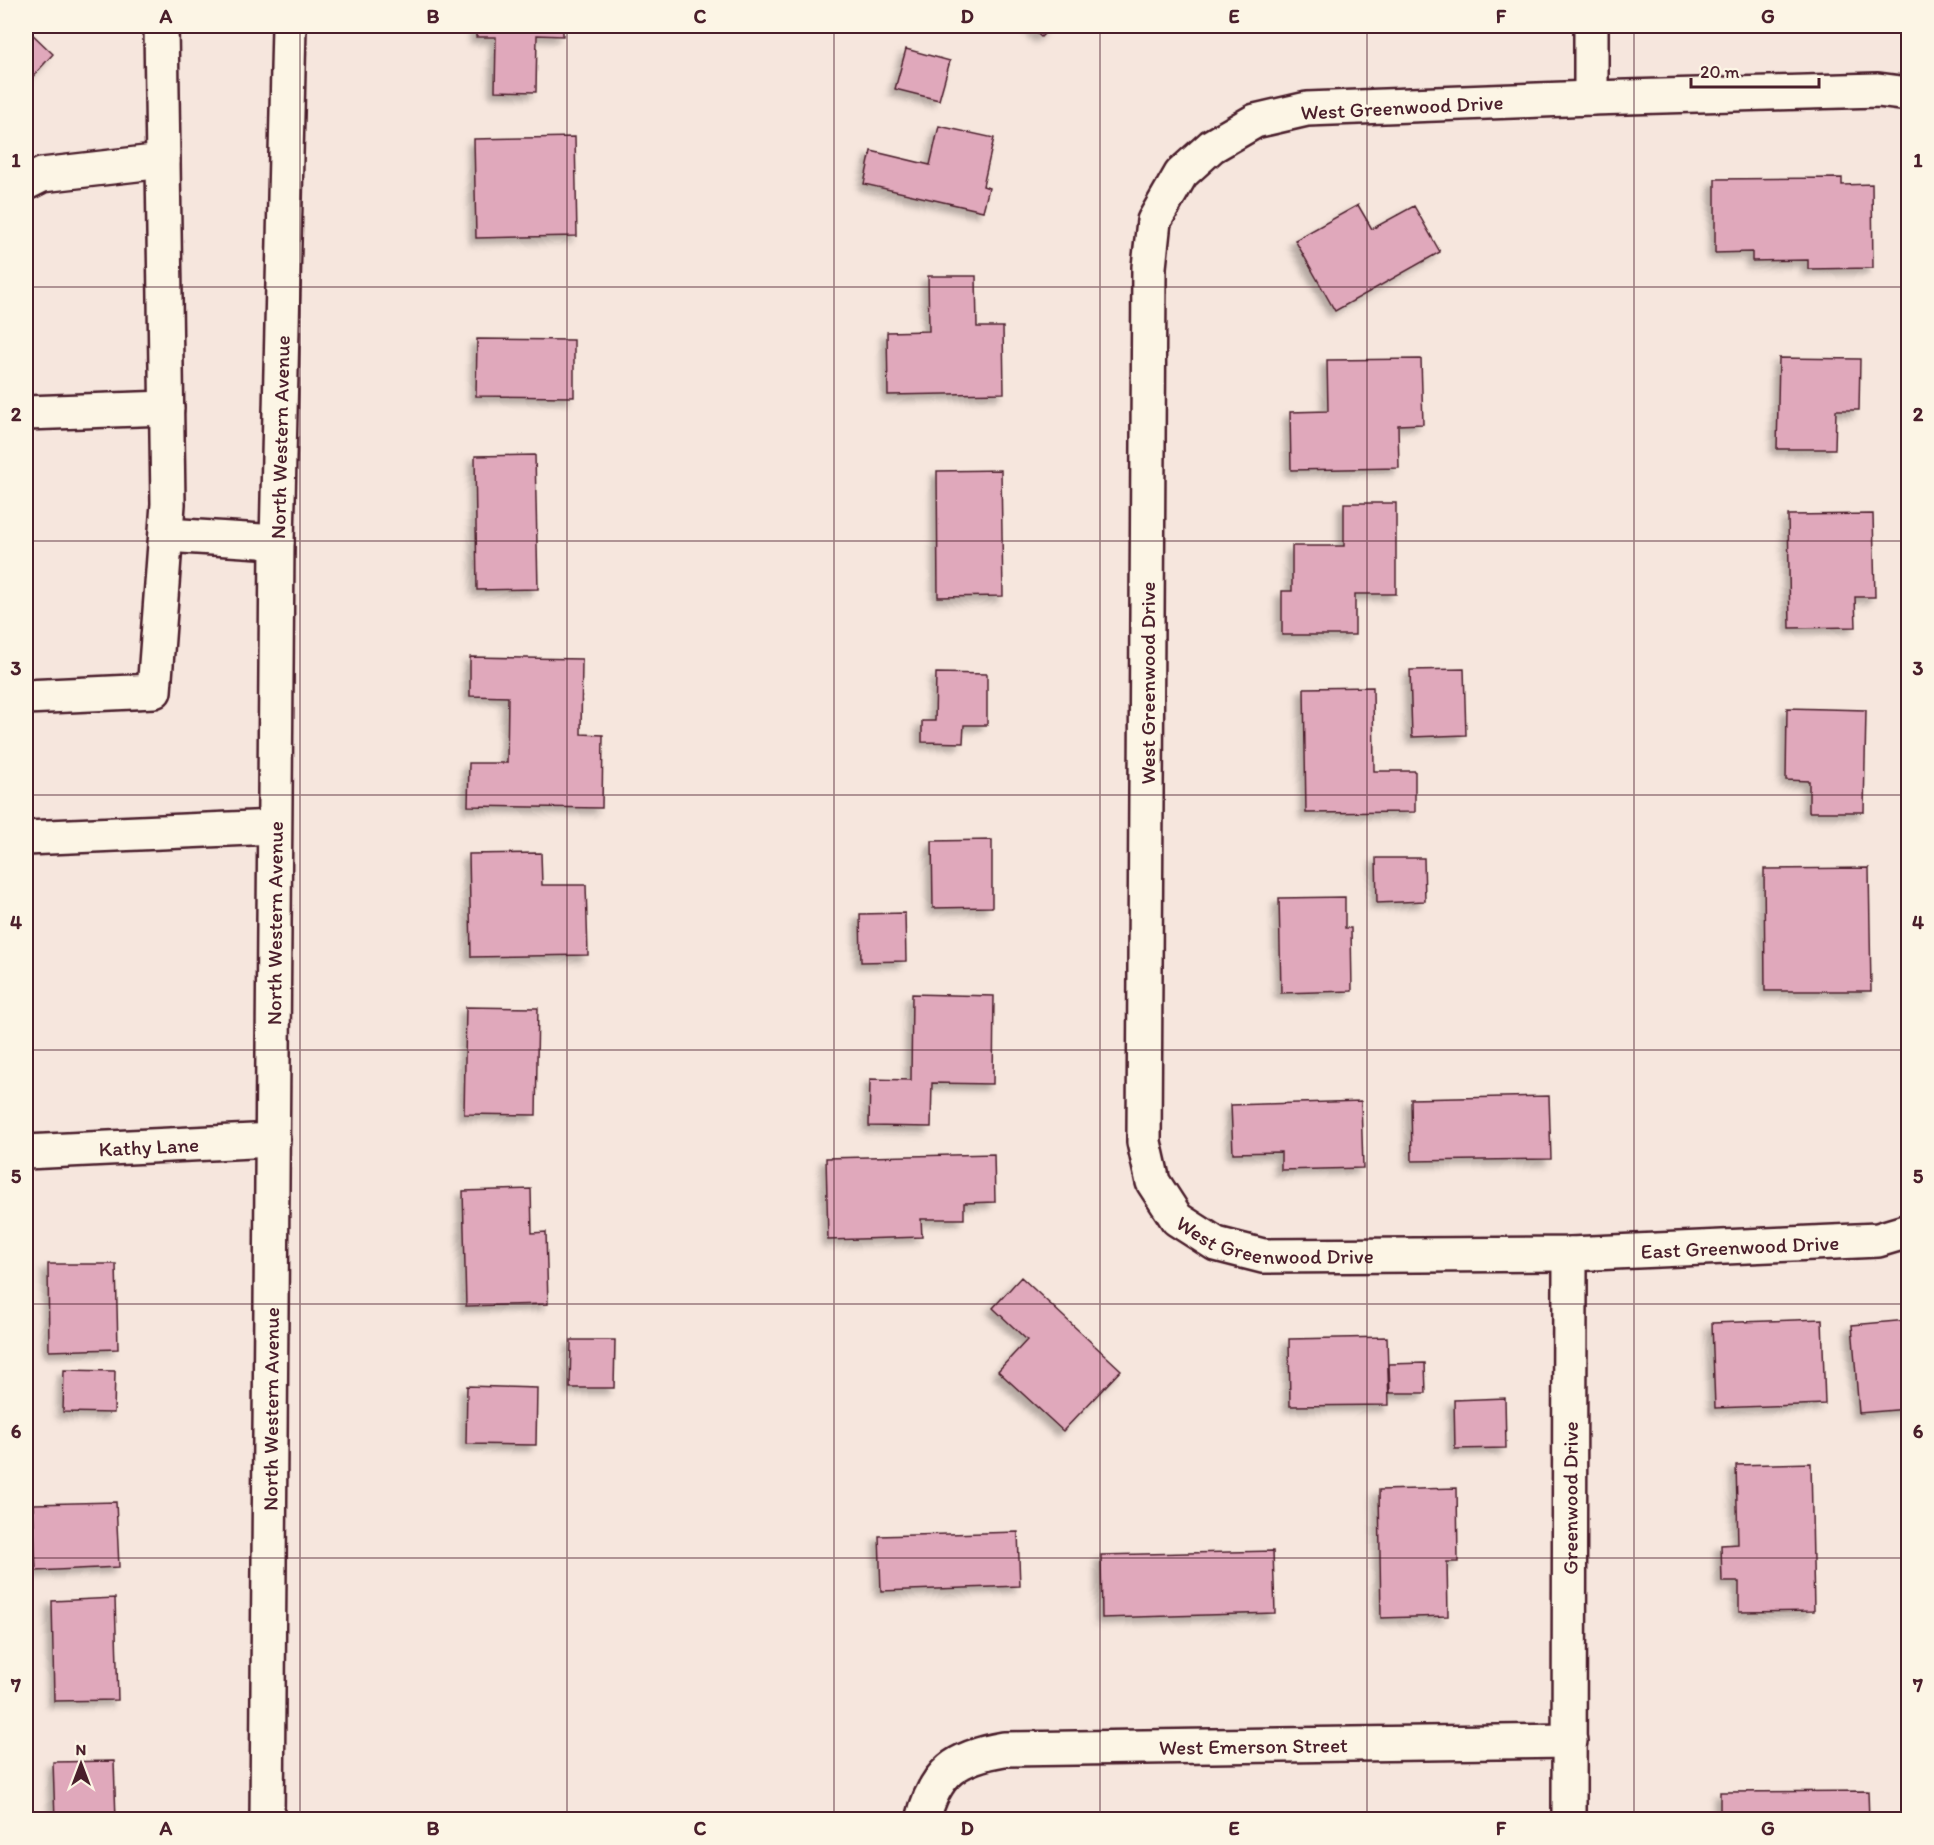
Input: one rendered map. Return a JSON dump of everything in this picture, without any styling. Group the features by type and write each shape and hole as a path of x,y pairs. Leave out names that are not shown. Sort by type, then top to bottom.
{"street":[{"path":"26,697 154,691 168,504 161,26"},
{"name":"North Western Avenue","path":"267,1820 277,542 289,26"},
{"path":"1591,26 1591,98 1878,90 1908,94"},
{"name":"West Greenwood Drive","path":"1570,1254 1263,1256 1216,1244 1177,1219 1153,1182 1144,1142 1149,267 1154,221 1181,174 1212,146 1255,121 1307,109 1591,98"},
{"path":"26,183 42,175 163,161"},
{"path":"26,413 166,408"},
{"path":"166,535 277,542"},
{"path":"26,837 274,827"},
{"name":"Kathy Lane","path":"26,1152 273,1140"},
{"name":"East Greenwood Drive","path":"1570,1254 1878,1240 1908,1231"},
{"name":"Greenwood Drive","path":"1569,1820 1570,1254"},
{"name":"West Emerson Street","path":"923,1820 928,1799 943,1773 976,1754 1004,1749 1570,1741"}],"building":[{"path":"476,26 563,26 563,36 537,35 536,92 495,91 496,37 476,37"},
{"path":"1029,26 1052,26 1041,37"},
{"path":"26,28 53,54 26,84"},
{"path":"906,49 950,61 939,100 895,89"},
{"path":"939,126 994,138 983,186 989,188 983,211 864,184 871,151 930,165"},
{"path":"575,137 577,236 476,238 474,139"},
{"path":"1842,178 1842,185 1872,184 1873,268 1808,269 1808,260 1752,261 1752,252 1715,253 1715,179"},
{"path":"1358,205 1372,229 1414,206 1440,252 1335,311 1295,240"},
{"path":"928,276 976,276 977,327 1003,327 1004,393 888,395 887,332 929,331"},
{"path":"477,339 574,340 574,397 476,396"},
{"path":"1779,358 1860,359 1859,410 1836,410 1835,449 1777,449"},
{"path":"1421,359 1423,424 1398,425 1399,468 1291,470 1290,412 1328,411 1327,360"},
{"path":"535,455 538,589 477,590 475,456"},
{"path":"1001,470 1003,596 938,597 937,471"},
{"path":"1344,503 1396,503 1396,594 1355,594 1355,635 1282,635 1282,591 1292,591 1292,546 1344,546"},
{"path":"1873,514 1875,597 1855,597 1856,627 1790,628 1788,515"},
{"path":"470,657 582,659 581,734 603,735 602,808 468,806 469,763 507,763 508,697 470,696"},
{"path":"1464,669 1466,735 1412,737 1410,670"},
{"path":"936,673 987,674 987,725 964,725 963,743 922,742 922,721 935,721"},
{"path":"1373,687 1374,771 1415,771 1415,812 1306,813 1304,688"},
{"path":"1787,708 1866,710 1864,812 1809,812 1809,781 1786,780"},
{"path":"992,840 992,907 933,908 932,841"},
{"path":"541,853 542,885 586,885 588,955 471,957 469,854"},
{"path":"1376,858 1424,858 1425,901 1377,903"},
{"path":"1869,868 1871,991 1765,991 1764,869"},
{"path":"1345,897 1345,928 1351,928 1352,991 1281,993 1279,898"},
{"path":"905,913 906,961 861,962 860,914"},
{"path":"912,994 994,996 993,1084 932,1083 931,1127 869,1126 870,1079 911,1080"},
{"path":"466,1007 538,1008 536,1115 464,1114"},
{"path":"1549,1096 1551,1159 1412,1161 1411,1099"},
{"path":"1361,1101 1363,1168 1281,1170 1281,1152 1233,1153 1231,1105"},
{"path":"994,1154 995,1202 964,1203 964,1219 921,1219 922,1237 828,1240 826,1158"},
{"path":"531,1189 532,1233 546,1232 548,1304 466,1306 463,1191"},
{"path":"48,1264 116,1264 118,1349 49,1351"},
{"path":"1021,1277 1121,1370 1063,1431 998,1371 1027,1340 993,1308"},
{"path":"1822,1319 1825,1404 1715,1408 1712,1323"},
{"path":"1908,1320 1908,1409 1859,1413 1852,1325"},
{"path":"1387,1337 1389,1405 1290,1406 1289,1339"},
{"path":"571,1340 615,1340 614,1388 570,1388"},
{"path":"1425,1363 1426,1393 1390,1393 1389,1364"},
{"path":"64,1370 115,1371 114,1413 63,1412"},
{"path":"467,1386 537,1388 536,1445 466,1444"},
{"path":"1505,1398 1506,1448 1455,1449 1454,1400"},
{"path":"1811,1463 1814,1611 1739,1612 1739,1582 1722,1582 1721,1545 1738,1544 1736,1465"},
{"path":"1457,1488 1458,1562 1447,1562 1448,1616 1381,1618 1379,1490"},
{"path":"116,1502 119,1567 36,1571 33,1504"},
{"path":"1018,1532 1020,1586 881,1591 879,1536"},
{"path":"1273,1551 1275,1613 1102,1618 1101,1555"},
{"path":"115,1598 118,1700 54,1701 52,1601"},
{"path":"114,1761 116,1820 55,1820 53,1762"},
{"path":"1868,1791 1869,1820 1720,1820 1720,1792"}]}
